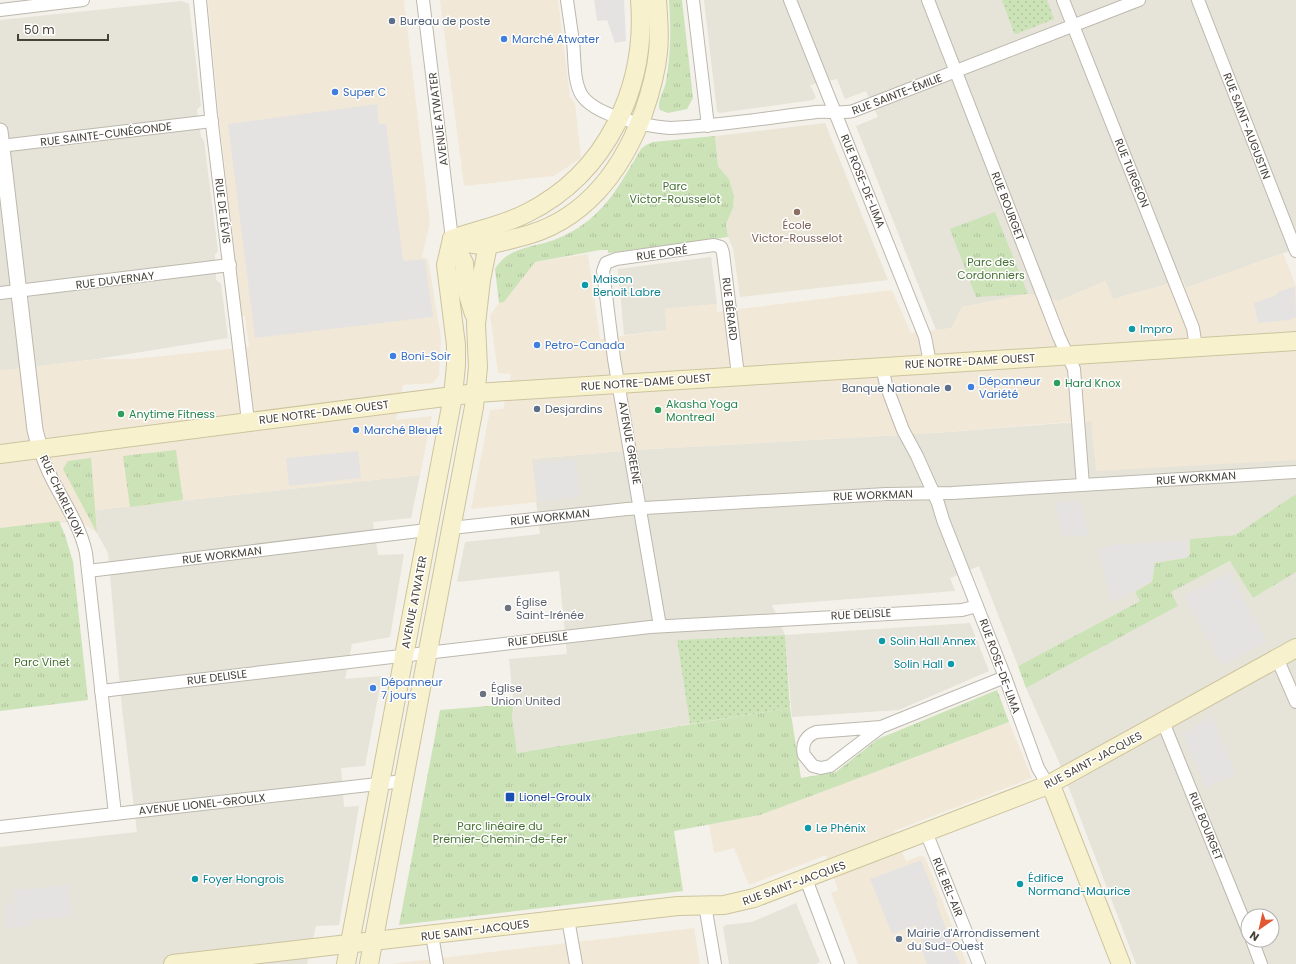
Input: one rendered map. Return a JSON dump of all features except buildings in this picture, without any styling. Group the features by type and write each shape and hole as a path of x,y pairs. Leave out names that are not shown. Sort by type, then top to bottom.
{"main road":[{"path":"452,239 520,216 557,195 574,182 594,160 609,137 619,117 630,88 639,51 641,30 640,0"},
{"path":"452,239 473,246 488,245 546,230 567,218 598,192 618,166 639,123 651,89 657,59 659,26 657,0"},
{"name":"AVENUE ATWATER","path":"452,239 464,263 466,288 476,324"},
{"name":"AVENUE ATWATER","path":"346,964 453,396 456,365 456,344 446,265 452,239"},
{"name":"AVENUE ATWATER","path":"369,964 476,393 478,367 476,324 481,280 488,245"},
{"name":"RUE NOTRE-DAME OUEST","path":"0,454 248,421 476,393 738,375 1296,341"},
{"name":"RUE SAINT-JACQUES","path":"173,964 568,919 705,905 724,905 744,901 806,879 1048,785 1296,648"},
{"name":"RUE ROSE-DE-LIMA","path":"1048,785 1054,793 1121,964"}],"street":[{"path":"0,10 83,0"},
{"name":"RUE DE LÉVIS","path":"200,0 212,121 248,421"},
{"name":"AVENUE ATWATER","path":"423,0 452,239"},
{"path":"567,0 579,88 585,99 591,104 619,117"},
{"path":"692,0 708,126"},
{"name":"RUE ROSE-DE-LIMA","path":"790,0 925,337 930,363"},
{"name":"RUE BOURGET","path":"928,0 1059,337 1074,369 1083,485"},
{"name":"RUE TURGEON","path":"1063,0 1193,328 1196,347"},
{"name":"RUE SAINTE-ÉMILIE","path":"619,117 639,123 670,128 708,126 817,112 846,113 1139,0"},
{"name":"RUE SAINT-AUGUSTIN","path":"1198,0 1296,251"},
{"name":"RUE SAINTE-CUNÉGONDE","path":"1,141 212,121"},
{"name":"RUE CHARLEVOIX","path":"1,141 35,430 46,468 81,536 88,571 115,814"},
{"name":"RUE DORÉ","path":"607,262 616,259 718,246"},
{"name":"RUE BÉRARD","path":"718,246 722,248 723,253 738,375"},
{"name":"AVENUE GREENE","path":"607,262 603,271 619,384 660,626"},
{"name":"RUE DUVERNAY","path":"0,293 230,265"},
{"name":"RUE ROSE-DE-LIMA","path":"882,366 886,386 903,430 934,493 1005,677 1038,768 1048,785"},
{"name":"RUE WORKMAN","path":"451,528 641,508 886,494 1083,485 1296,472"},
{"name":"RUE WORKMAN","path":"88,571 427,530"},
{"name":"RUE DELISLE","path":"101,691 660,626 962,610 977,606"},
{"path":"1277,658 1296,702"},
{"path":"881,726 840,759 827,767 813,766 804,755 805,741 811,734 816,732 881,726 1005,677"},
{"name":"RUE BOURGET","path":"1163,722 1240,911"},
{"name":"AVENUE LIONEL-GROULX","path":"0,827 404,782"},
{"name":"RUE BEL-AIR","path":"926,832 979,964"},
{"path":"806,879 838,964"},
{"path":"705,905 715,964"},
{"path":"568,919 576,964"},
{"path":"432,935 437,964"},
{"path":"1255,948 1261,964"}],"shaded area":[{"path":"208,0 404,0 430,223 422,257 428,259 441,337 439,376 433,383 403,385 396,420 432,416 420,475 96,510 97,533 80,521 0,528 0,371 97,359 134,359 249,347 245,316 242,316 219,119"},
{"path":"440,0 558,0 570,97 575,103 581,158 554,176 464,186"},
{"path":"594,0 624,0 626,41 615,43 607,20 597,21"},
{"path":"704,0 1296,0 1296,250 1283,253 1186,288 1183,280 1113,299 1105,281 1059,301 1028,294 962,307 952,328 936,330 856,126 878,117 866,91 845,99 837,79 810,85 816,97 813,100 720,113 717,112"},
{"path":"182,1 189,4 201,105 197,110 201,137 204,141 218,251 215,255 216,280 221,284 228,338 97,359 0,371 0,20"},
{"path":"377,104 379,124 386,124 403,261 425,259 433,317 255,338 228,124"},
{"name":"École Victor-Rousselot","path":"825,123 888,280 740,297 733,248 728,237 726,224 733,208 734,196 729,179 718,166 715,136"},
{"path":"1283,253 1296,286 1296,460 1096,471 1091,421 1067,422 935,433 633,450 532,459 537,502 471,509 490,410 503,409 511,374 498,373 490,315 499,303 504,302 535,262 588,254 600,339 667,330 665,309 717,304 717,312 892,290 911,333 952,328 962,307 1028,294 1059,301 1105,281 1113,299 1183,280 1186,288"},
{"path":"711,257 717,304 665,309 667,330 624,335 618,269"},
{"path":"1295,286 1296,317 1290,320 1258,323 1254,303"},
{"path":"1091,421 1296,421 1296,494 1235,535 1190,539 1190,555 1186,558 1155,563 1152,582 1140,601 1018,666 979,566 950,578 955,591 772,605 785,635 677,640 690,724 517,753 512,716 514,708 509,659 567,654 559,571 457,582 465,542 540,534 531,459 633,450 935,433"},
{"path":"358,451 361,478 289,486 286,458"},
{"path":"576,460 580,497 538,501 534,463"},
{"path":"420,475 411,518 373,522 378,555 404,554 390,637 352,644 345,679 382,676 365,766 341,768 344,807 359,806 339,925 316,926 307,964 0,964 0,847 137,832 122,709 108,553 97,533 95,510"},
{"path":"1055,501 1081,501 1089,535 1063,537"},
{"path":"1187,540 1188,557 1154,562 1151,581 1112,603 1097,550 1110,545"},
{"path":"1231,561 1253,598 1296,572 1296,964 1136,964 1059,762 1026,688 1178,606 1170,592"},
{"path":"1229,572 1267,642 1222,666 1184,596"},
{"path":"970,623 989,671 899,710 792,717 785,635"},
{"path":"1212,715 1236,775 1206,788 1183,734"},
{"path":"1009,722 1032,778 894,831 906,861 920,856 925,857 967,964 858,964 831,893 838,890 826,855 749,885 734,848 714,853 709,824 760,815"},
{"path":"921,860 960,964 927,964 920,946 923,944 915,925 892,934 870,879"},
{"path":"69,885 72,916 31,920 31,926 7,928 5,905 15,904 14,890"},
{"path":"796,903 820,962 816,964 729,964 723,927 726,925 752,922"},
{"path":"694,928 700,964 391,964"}],"green space":[{"path":"669,0 682,0 693,98 687,109 668,113 660,110 659,103 668,71 670,51"},
{"path":"1002,0 1047,0 1054,19 1016,34 1014,33"},
{"name":"Parc Victor-Rousselot","path":"715,136 718,166 729,179 734,196 733,208 726,224 728,237 608,253 608,250 600,250 535,262 504,302 499,303 495,269 500,262 512,253 565,235 589,220 614,193 641,149 646,145 653,142"},
{"name":"Parc des Cordonniers","path":"995,212 1028,294 976,297 950,229"},
{"path":"176,450 183,500 130,507 123,456"},
{"path":"91,458 97,533 63,469 68,461"},
{"path":"1296,494 1296,572 1253,598 1230,561 1171,592 1178,606 1026,688 1018,666 1140,601 1135,592 1152,582 1155,563 1186,558 1190,554 1190,539 1235,535"},
{"name":"Parc Vinet","path":"59,521 73,562 88,700 0,711 0,528"},
{"path":"785,635 790,708 690,724 677,640"},
{"name":"Parc linéaire du Premier-Chemin-de-Fer","path":"997,690 1009,722 760,815 674,831 683,891 399,925 440,710 514,704 512,716 517,753 790,708 801,778 836,772 878,739"}],"place":[{"name":"Bureau de poste","path":"392,21"},
{"name":"Marché Atwater","path":"504,39"},
{"name":"Super C","path":"335,92"},
{"name":"École Victor-Rousselot","path":"797,212"},
{"name":"Maison Benoit Labre","path":"585,285"},
{"name":"Impro","path":"1132,329"},
{"name":"Petro-Canada","path":"537,345"},
{"name":"Boni-Soir","path":"393,356"},
{"name":"Hard Knox","path":"1057,383"},
{"name":"Dépanneur Variété","path":"971,387"},
{"name":"Banque Nationale","path":"948,388"},
{"name":"Desjardins","path":"537,409"},
{"name":"Akasha Yoga Montreal","path":"658,410"},
{"name":"Anytime Fitness","path":"121,414"},
{"name":"Marché Bleuet","path":"356,430"},
{"name":"Église Saint-Irénée","path":"508,608"},
{"name":"Solin Hall Annex","path":"882,641"},
{"name":"Solin Hall","path":"951,664"},
{"name":"Dépanneur 7 jours","path":"373,688"},
{"name":"Église Union United","path":"483,694"},
{"name":"Lionel-Groulx","path":"510,797"},
{"name":"Le Phénix","path":"808,828"},
{"name":"Foyer Hongrois","path":"195,879"},
{"name":"Édifice Normand-Maurice","path":"1020,884"},
{"name":"Mairie d'Arrondissement du Sud-Ouest","path":"899,939"}]}
